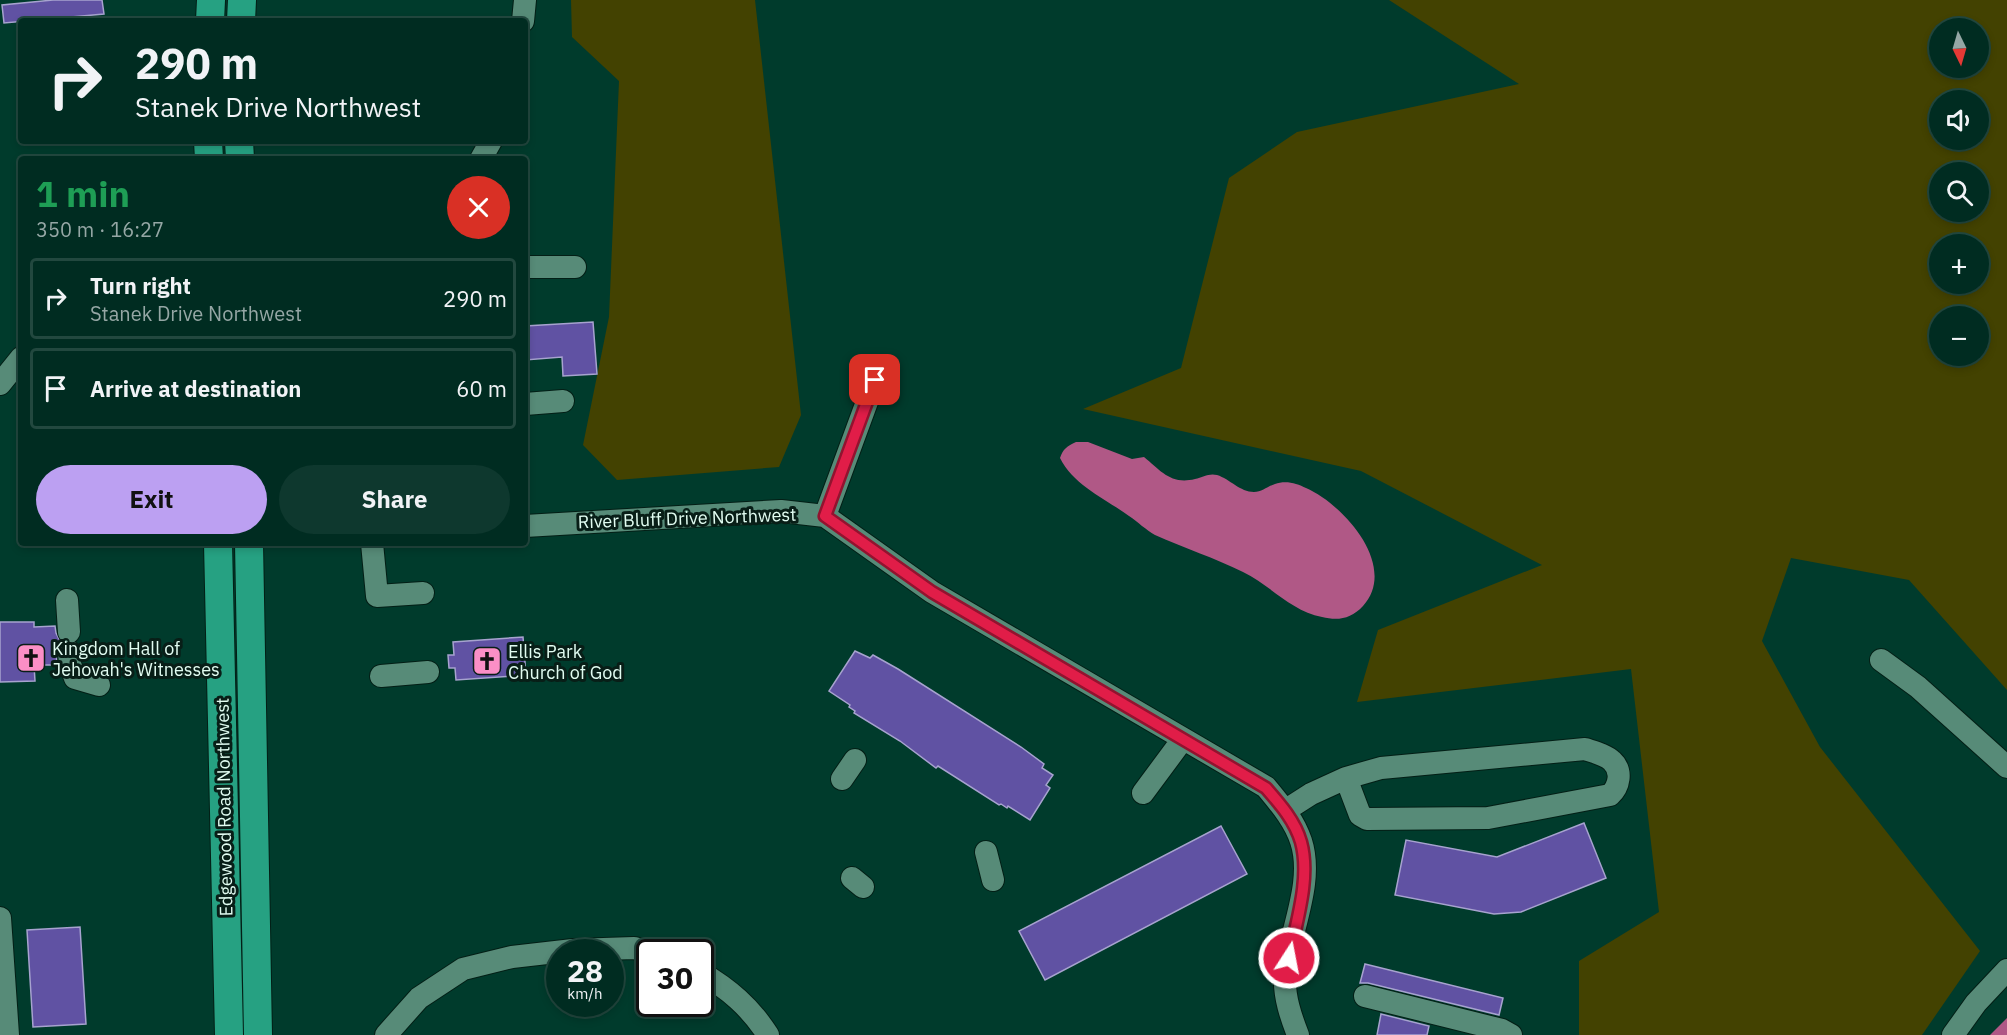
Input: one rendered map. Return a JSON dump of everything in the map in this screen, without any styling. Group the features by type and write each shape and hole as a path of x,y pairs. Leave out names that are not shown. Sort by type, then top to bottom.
{"main road":[{"path":"210,18 211,0"},
{"path":"241,18 242,0"},
{"name":"Edgewood Road Northwest","path":"218,546 229,1035"},
{"name":"Edgewood Road Northwest","path":"249,546 258,1035"}],"street":[{"path":"523,18 525,0"},
{"path":"528,267 575,267"},
{"path":"0,384 18,362"},
{"path":"825,516 875,380"},
{"path":"528,404 563,401"},
{"name":"River Bluff Drive Northwest","path":"528,525 781,511 825,516 932,592 1266,788 1286,810 1301,841 1305,861 1304,881 1285,978 1289,1013 1298,1035"},
{"path":"372,546 377,596 423,593"},
{"path":"67,600 70,664 75,678 99,685"},
{"path":"1881,660 1918,687 2007,767"},
{"path":"381,676 428,672"},
{"path":"1143,793 1184,739"},
{"path":"1286,810 1311,794 1346,778 1381,768 1585,749 1613,762 1619,782 1616,790 1610,795 1488,818 1367,819 1360,815 1346,778"},
{"path":"842,779 855,760"},
{"path":"986,852 993,880"},
{"path":"0,918 8,1035"},
{"path":"386,1035 419,998 463,969 512,957 573,950 636,948"},
{"path":"1953,1035 1976,1002 2007,970"},
{"path":"714,981 726,988 756,1017 768,1035"},
{"path":"1365,996 1502,1030 1511,1035"}],"shaded area":[{"path":"571,0 755,0 801,415 779,467 617,480 583,445 609,317 619,81 572,37"},
{"path":"1389,0 2007,0 2007,690 1909,580 1791,558 1762,641 1820,747 1980,951 1922,1035 1579,1035 1579,961 1659,912 1631,669 1357,702 1378,630 1542,565 1361,471 1083,409 1181,368 1229,178 1297,132 1519,84"},
{"path":"1076,442 1088,442 1132,459 1144,457 1167,476 1179,480 1214,475 1244,490 1254,492 1283,482 1302,486 1321,496 1336,508 1362,538 1371,555 1374,573 1372,590 1363,606 1354,614 1339,619 1311,614 1290,604 1253,577 1155,535 1091,491 1073,476 1060,458 1066,448"},
{"path":"2007,1018 2007,1035 1990,1035"}],"building":[{"path":"53,0 102,0 104,14 60,18 18,18 18,22 4,23 2,5"},
{"path":"593,322 597,374 563,376 562,357 528,360 528,326"},
{"name":"Kingdom Hall of Jehovah's Witnesses","path":"0,622 34,622 34,627 55,626 60,641 56,651 57,665 34,665 35,681 0,682"},
{"name":"Ellis Park Church of God","path":"523,637 526,675 456,680 455,668 449,668 448,655 454,655 453,642"},
{"path":"855,651 870,658 873,655 898,669 1044,764 1042,768 1053,775 1046,785 1050,788 1030,820 1008,806 1007,808 999,805 938,766 936,768 900,741 854,713 850,705 829,691"},
{"path":"1584,823 1606,878 1521,912 1494,914 1395,895 1406,840 1497,857"},
{"path":"1221,826 1247,874 1045,980 1019,931"},
{"path":"80,927 86,1024 33,1027 27,930"},
{"path":"1365,964 1503,998 1499,1015 1360,983"},
{"path":"1381,1014 1429,1026 1427,1035 1377,1035"}],"place":[{"name":"Kingdom Hall of Jehovah's Witnesses","path":"31,658"},
{"name":"Ellis Park Church of God","path":"487,661"}],"route":[{"path":"875,380 825,516 932,592 1266,788 1286,810 1301,841 1305,861 1304,881 1289,958"}]}
